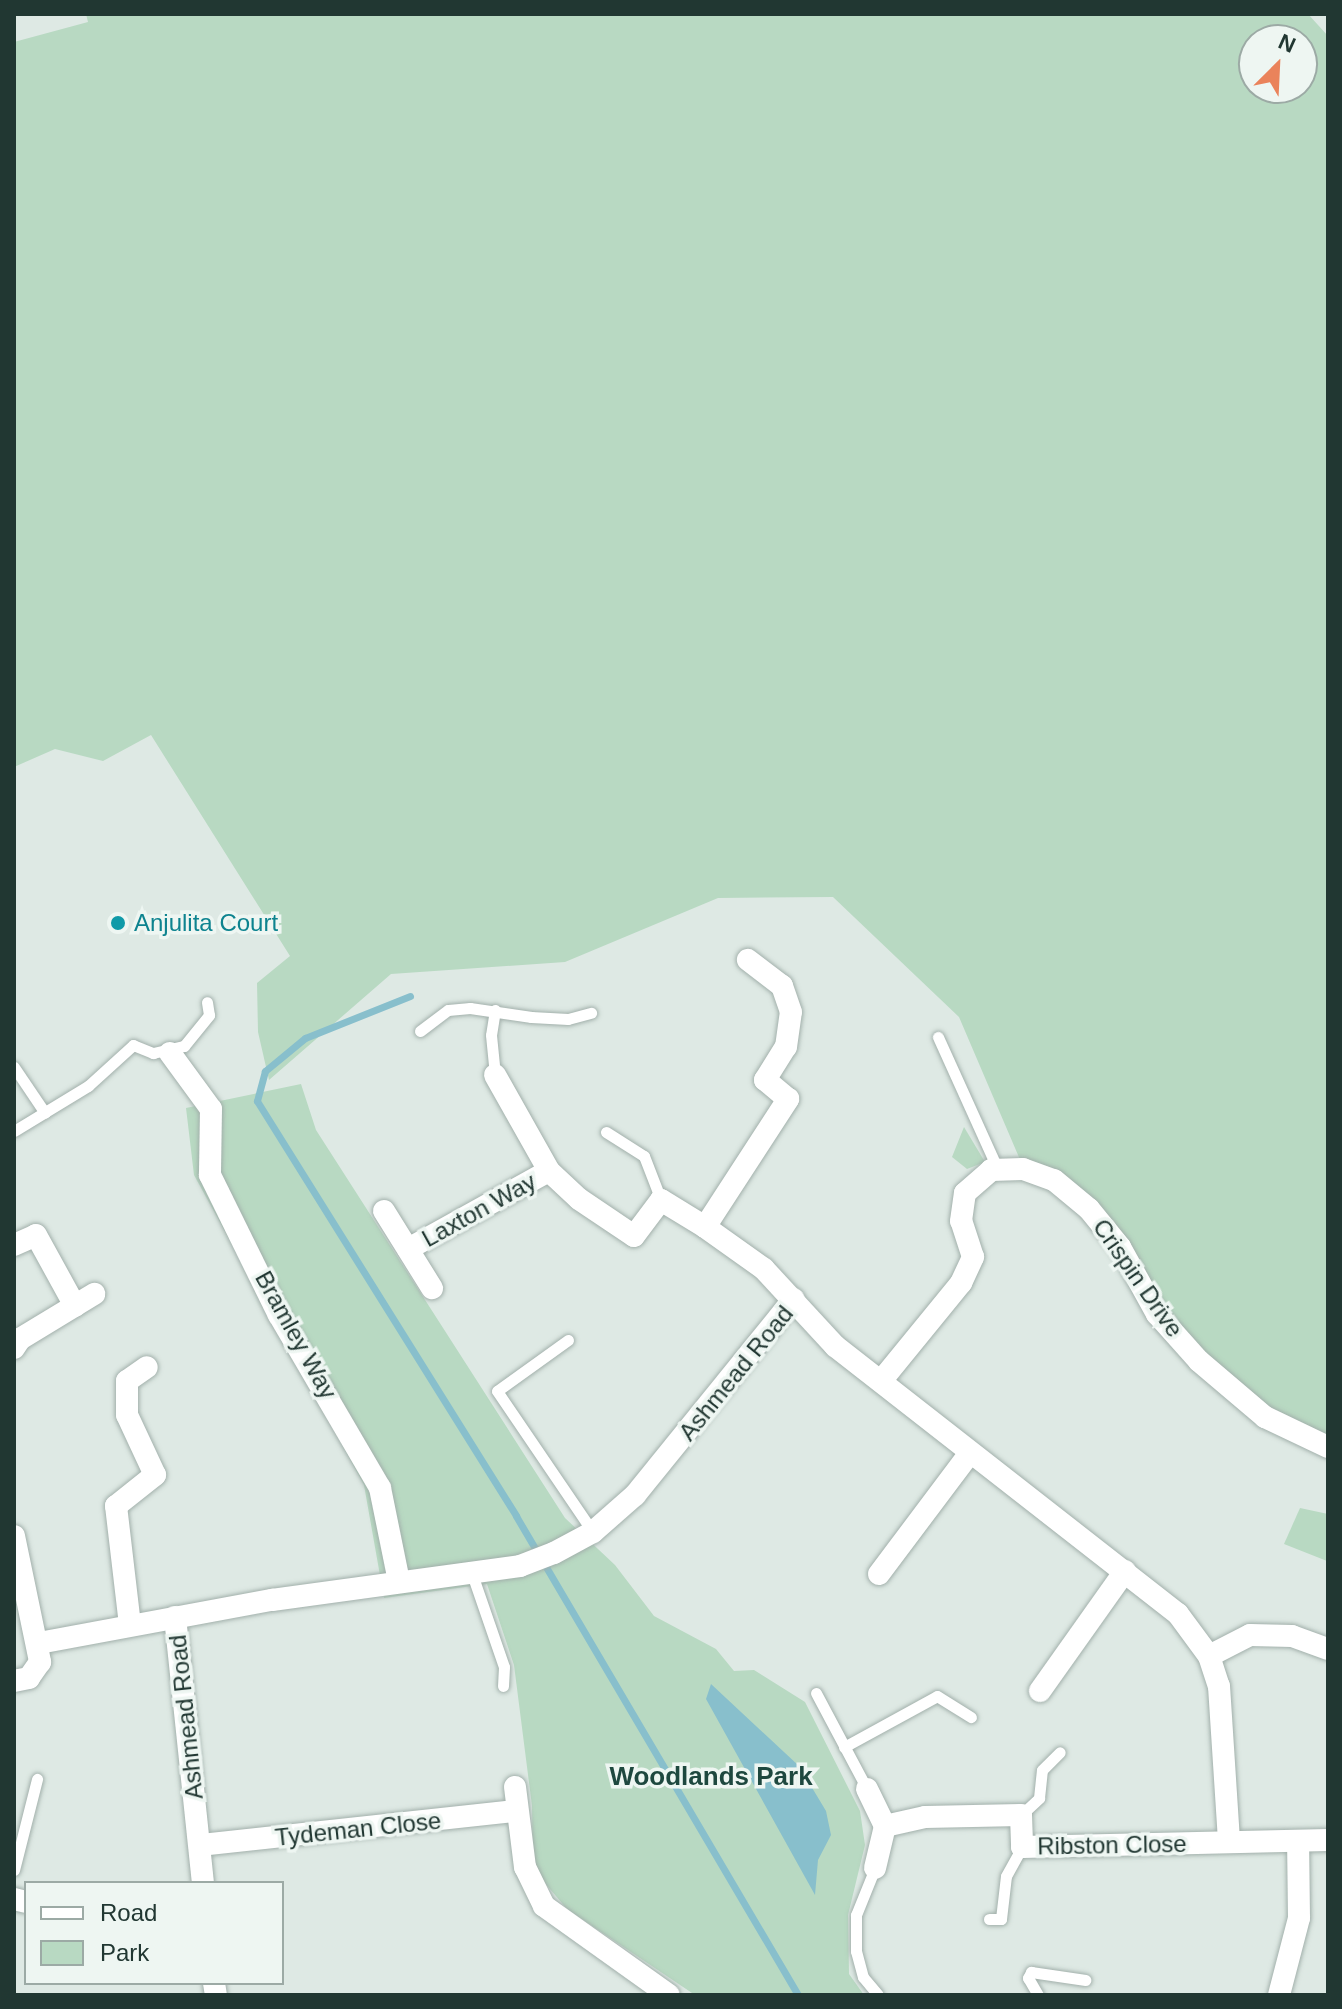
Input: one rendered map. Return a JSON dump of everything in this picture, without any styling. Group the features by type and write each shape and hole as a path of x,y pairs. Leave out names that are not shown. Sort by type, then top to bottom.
{"street":[{"path":"705,1227 788,1099 765,1080 786,1047 791,1012 782,986 748,960"},
{"name":"Bramley Way","path":"170,1053 211,1109 210,1175 279,1315 380,1488 399,1581"},
{"name":"Laxton Way","path":"495,1075 549,1171 634,1236 661,1200"},
{"name":"Crispin Drive","path":"998,1170 1023,1169 1054,1180 1089,1209 1120,1247 1157,1314 1199,1361 1265,1417 1328,1447"},
{"path":"881,1381 961,1283 973,1257 961,1221 965,1193 991,1170 998,1170"},
{"name":"Laxton Way","path":"408,1249 549,1171"},
{"path":"661,1200 764,1269 794,1299"},
{"name":"Laxton Way","path":"384,1211 432,1288"},
{"path":"14,1245 36,1235 75,1306"},
{"path":"14,1348 94,1294"},
{"name":"Ashmead Road","path":"203,1881 175,1617 399,1581 472,1574 551,1554 593,1532 673,1451 794,1299 835,1346 1178,1614 1209,1656 1221,1709 1229,1840"},
{"path":"130,1625 116,1506 155,1475 127,1415 127,1381 147,1367"},
{"path":"879,1574 970,1453"},
{"path":"14,1536 25,1600 39,1643 40,1662 29,1678 14,1681"},
{"path":"1040,1691 1125,1571"},
{"path":"39,1643 175,1617"},
{"path":"1209,1656 1250,1635 1292,1636 1328,1649"},
{"path":"515,1787 525,1867 544,1906 669,1995"},
{"path":"867,1789 885,1826 875,1868"},
{"name":"Tydeman Close","path":"201,1845 516,1811"},
{"name":"Ribston Close","path":"885,1826 925,1817 1021,1815 1022,1847 1229,1840"},
{"path":"1229,1840 1328,1840"},
{"path":"1279,1995 1299,1918 1298,1841"}],"lane":[{"path":"14,1131 88,1086 133,1045 170,1053 200,1033 209,1015 207,1002"},
{"path":"420,1031 448,1010 495,1010 568,1019 591,1013"},
{"path":"495,1010 491,1046 495,1075"},
{"path":"938,1037 998,1170"},
{"path":"14,1067 45,1113"},
{"path":"606,1132 644,1156 661,1200"},
{"path":"568,1340 497,1391 593,1532"},
{"path":"472,1574 504,1667 503,1686"},
{"path":"816,1693 867,1789"},
{"path":"844,1747 937,1696 971,1717"},
{"path":"1021,1815 1039,1798 1042,1770 1060,1752"},
{"path":"14,1870 37,1779"},
{"path":"989,1919 1001,1919 1006,1876 1022,1847"},
{"path":"875,1868 856,1915 856,1951 863,1977 878,1995"},
{"path":"1038,1995 1028,1978 1031,1972 1085,1980"}],"green space":[{"path":"86,14 1308,14 1317,24 1238,24 1238,104 1318,104 1318,25 1328,36 1328,1441 1269,1408 1203,1358 1111,1223 1021,1162 959,1017 833,897 718,898 565,962 391,974 269,1080 258,1032 257,983 290,956 151,735 103,761 55,749 14,767 14,42 88,22"},
{"path":"301,1084 316,1130 565,1518 615,1565 654,1616 716,1649 734,1671 754,1670 805,1702 860,1811 865,1845 848,1915 849,1974 864,1995 695,1995 567,1909 533,1869 532,1806 514,1665 487,1584 384,1598 364,1485 194,1175 186,1108"},
{"path":"964,1127 985,1162 967,1169 952,1157"},
{"path":"1300,1508 1328,1514 1327,1561 1284,1544"}],"water":[{"path":"711,1684 799,1766 826,1811 831,1835 818,1860 815,1895 706,1699"}],"waterway":[{"path":"410,996 305,1038 265,1071 257,1101 516,1516 798,1995"}],"place":[{"name":"Anjulita Court","path":"118,923"}],"district":[{"name":"Woodlands Park","path":"711,1777"}]}
